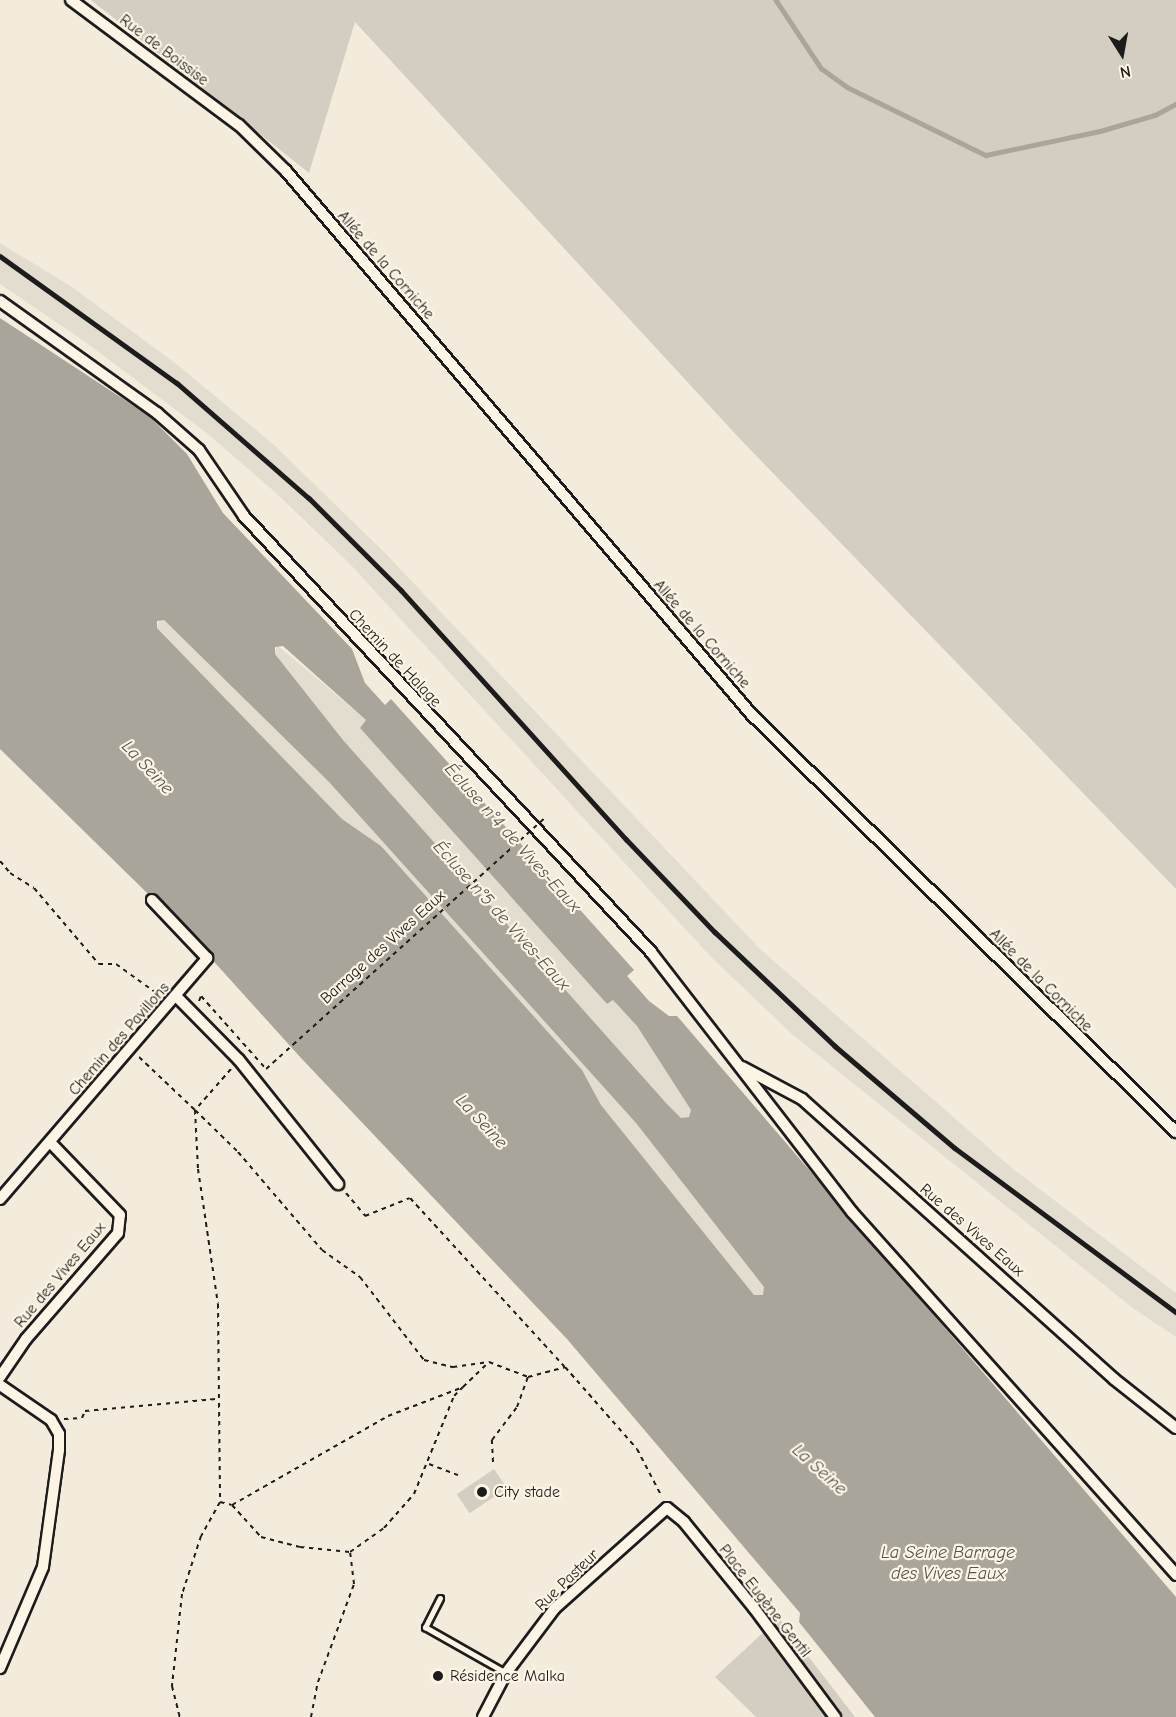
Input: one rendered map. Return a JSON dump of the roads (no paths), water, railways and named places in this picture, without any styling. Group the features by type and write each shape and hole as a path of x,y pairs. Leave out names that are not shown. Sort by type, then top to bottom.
{"street":[{"name":"Rue de Boissise","path":"71,0 239,125"},
{"name":"Allée de la Corniche","path":"239,125 285,171 752,715 1176,1132"},
{"name":"Chemin de Halage","path":"0,302 156,414 199,450 244,516 651,952 852,1212 1176,1575"},
{"name":"Chemin des Pavillons","path":"0,1199 174,1000 207,958 152,900"},
{"path":"174,1000 238,1060 338,1184"},
{"name":"Rue des Vives Eaux","path":"741,1066 802,1099 1114,1379 1176,1428"},
{"name":"Rue des Vives Eaux","path":"0,1377 26,1339 118,1233 120,1215 50,1142"},
{"path":"0,1385 51,1420 59,1434 59,1450 43,1567 0,1668"},
{"name":"Rue Pasteur","path":"483,1717 506,1673 555,1608 667,1508"},
{"name":"Place Eugène Gentil","path":"667,1508 684,1522 747,1599 835,1717"}],"lane":[{"path":"440,1598 426,1628 506,1673"}],"water":[{"name":"La Seine Barrage des Vives Eaux","path":"0,318 149,416 187,454 223,513 352,649 365,683 385,705 391,699 634,970 627,976 649,1001 669,1016 677,1016 1176,1597 1176,1717 875,1717 799,1622 800,1613 567,1339 301,1058 189,934 0,749","holes":["164,620 329,782 636,1123 764,1287 763,1295 754,1295 601,1105 582,1070 381,846 342,819 157,628 157,621","283,646 366,720 360,728 607,1004 613,1000 637,1026 691,1110 689,1117 681,1118 667,1104 343,740 275,654 275,647"]}],"waterway":[{"path":"776,0 821,68 847,87 986,155 1100,131 1155,115 1176,104"}],"railway":[{"path":"0,256 177,383 309,498 401,590 626,839 715,932 835,1046 955,1148 1176,1312"}],"place":[{"name":"City stade","path":"482,1492"},
{"name":"Résidence Malka","path":"438,1676"}],"water label":[{"name":"La Seine","path":"147,768"},
{"name":"Écluse n°4 de Vives-Eaux","path":"512,838"},
{"name":"Écluse n°5 de Vives-Eaux","path":"501,916"},
{"name":"La Seine","path":"481,1122"},
{"name":"La Seine","path":"819,1470"}]}
